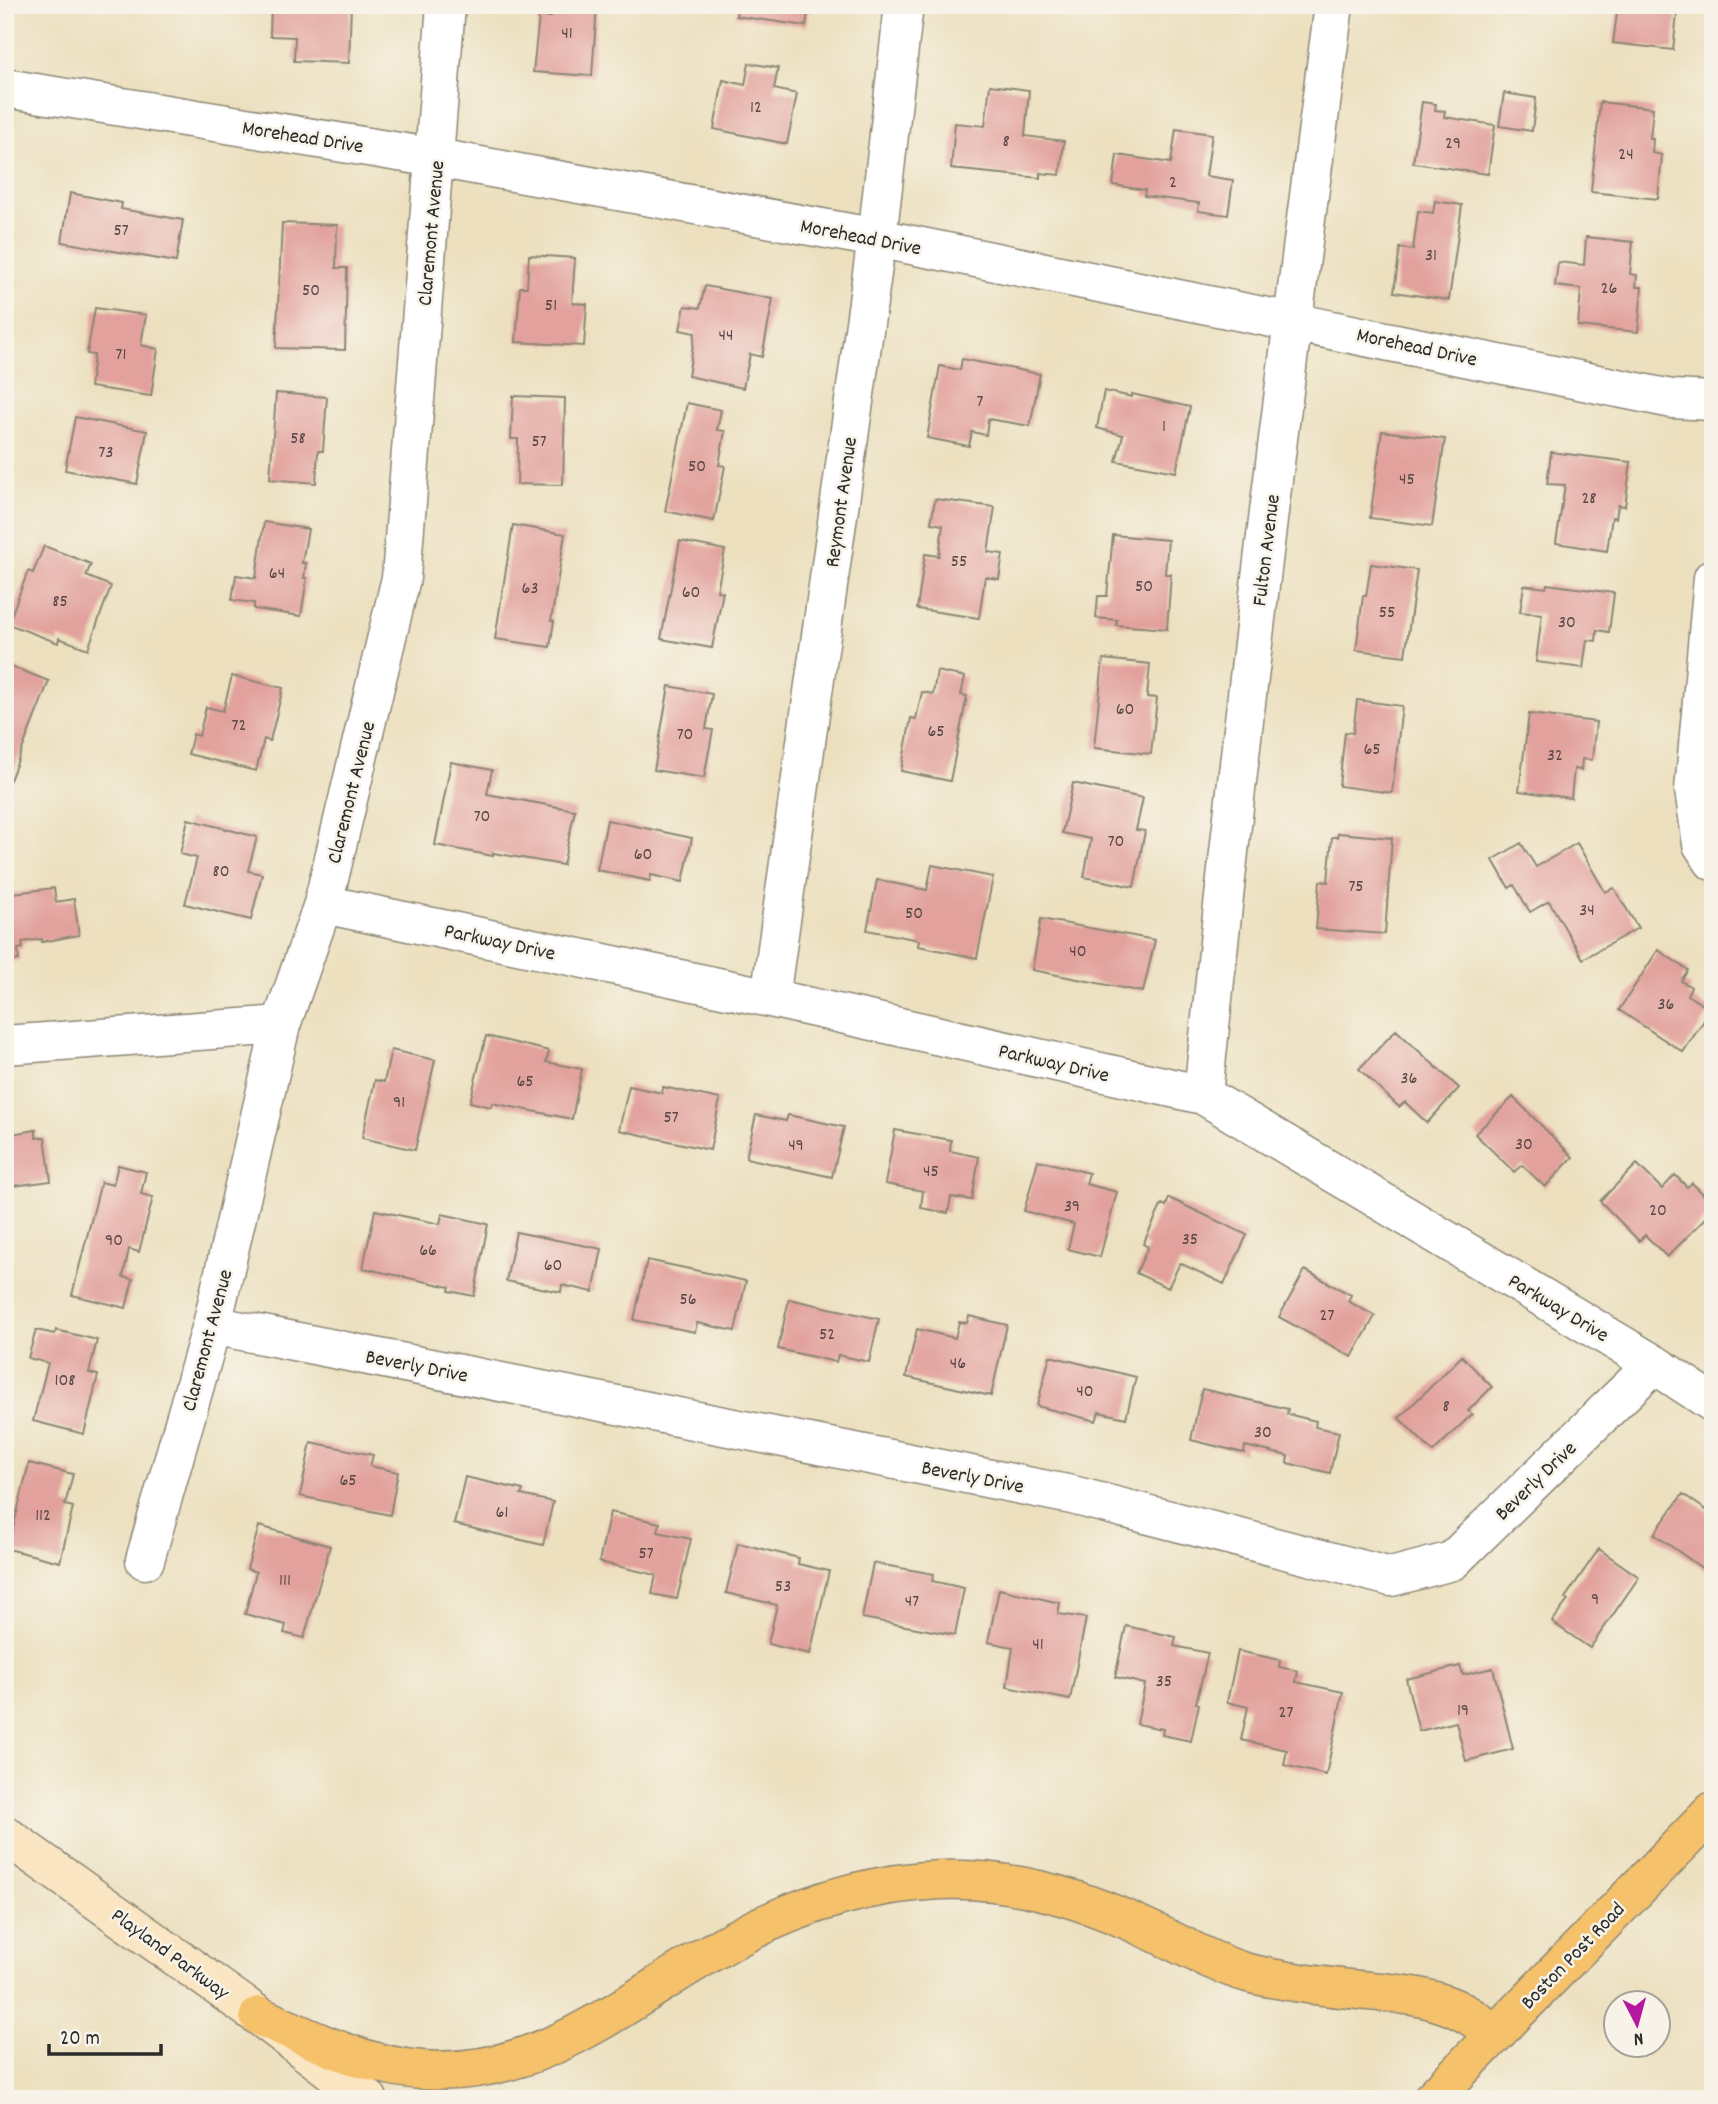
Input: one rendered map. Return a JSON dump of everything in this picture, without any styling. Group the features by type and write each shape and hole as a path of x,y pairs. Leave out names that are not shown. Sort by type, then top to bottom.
{"main road":[{"name":"Boston Post Road","path":"1432,2099 1713,1811"},
{"name":"Playland Parkway","path":"5,1835 259,2016 368,2099"},
{"path":"259,2016 372,2062 419,2070 464,2071 506,2064 545,2050 588,2029 730,1942 806,1906 848,1893 894,1884 943,1880 993,1882 1041,1889 1090,1905 1237,1969 1280,1981 1413,1995 1445,2004 1475,2018 1495,2034"}],"street":[{"name":"Claremont Avenue","path":"145,1560 212,1325 281,1026 323,904 401,578 446,5"},
{"name":"Reymont Avenue","path":"770,999 877,238 904,5"},
{"name":"Fulton Avenue","path":"1203,1095 1226,863 1334,5"},
{"name":"Morehead Drive","path":"5,88 436,158 877,238 1672,399 1713,401"},
{"path":"1713,578 1694,790 1702,844 1713,861"},
{"name":"Parkway Drive","path":"323,904 1203,1095 1654,1364 1713,1403"},
{"path":"5,1045 281,1026"},
{"name":"Beverly Drive","path":"212,1325 1072,1495 1391,1577 1452,1561 1654,1364"}],"building":[{"path":"271,5 351,5 349,63 294,61 295,37 270,36"},
{"path":"552,5 597,5 592,76 533,72 539,16 551,17"},
{"path":"738,5 809,5 806,26 736,16"},
{"path":"1200,5 1240,5 1239,12"},
{"path":"1618,5 1678,5 1673,50 1613,43"},
{"path":"749,63 778,68 774,89 797,94 787,144 714,129 723,80 745,85"},
{"path":"990,85 1029,90 1025,136 1064,141 1060,175 1040,173 1040,178 951,169 955,123 985,126"},
{"path":"1504,93 1536,98 1532,131 1499,126"},
{"path":"1422,102 1436,104 1435,110 1445,111 1444,117 1495,125 1488,174 1413,163"},
{"path":"1600,102 1653,108 1650,139 1653,139 1652,153 1662,155 1658,199 1591,192"},
{"path":"1176,129 1212,134 1206,176 1233,180 1228,215 1198,211 1199,203 1144,196 1145,190 1113,185 1117,155 1171,163"},
{"path":"70,193 122,203 121,209 183,220 176,262 62,242"},
{"path":"1435,201 1462,205 1449,300 1394,292 1400,248 1413,250 1418,211 1433,213"},
{"path":"282,223 337,225 336,268 347,268 345,350 276,348"},
{"path":"1586,237 1633,242 1630,274 1637,275 1636,287 1642,287 1638,332 1578,326 1581,289 1555,286 1558,262 1584,265"},
{"path":"529,255 575,258 572,303 587,304 584,346 516,342 520,287 527,287"},
{"path":"705,286 773,299 762,357 750,354 743,388 688,376 695,333 680,330 685,306 700,308"},
{"path":"95,308 146,315 141,345 158,349 151,396 90,387 94,355 87,354"},
{"path":"962,359 1040,374 1030,426 988,419 986,435 972,432 969,446 927,438 940,366 960,370"},
{"path":"1104,391 1132,397 1132,394 1190,407 1176,472 1116,461 1123,435 1097,428"},
{"path":"276,393 327,397 323,451 318,451 316,483 270,479"},
{"path":"513,396 565,398 563,485 517,484 518,439 511,439"},
{"path":"687,403 721,410 717,430 725,431 719,465 725,466 714,521 665,511"},
{"path":"75,417 147,431 137,484 65,470"},
{"path":"1382,431 1445,439 1432,526 1370,518"},
{"path":"1551,452 1631,462 1625,506 1618,505 1616,518 1612,517 1607,551 1556,543 1565,485 1547,484"},
{"path":"935,499 995,507 988,552 1003,554 999,579 985,577 979,618 917,609 925,554 939,556 943,525 931,523"},
{"path":"264,522 308,529 302,563 306,563 304,578 307,578 301,616 254,609 254,603 232,600 236,575 256,578"},
{"path":"513,525 565,534 551,621 554,621 550,647 495,639"},
{"path":"1113,535 1168,540 1165,574 1171,574 1167,629 1116,625 1117,620 1096,618 1098,596 1107,596"},
{"path":"680,541 725,550 717,591 723,592 712,648 661,639"},
{"path":"44,546 91,564 86,576 111,586 88,649 59,638 58,643 8,624 28,571 33,573"},
{"path":"1371,564 1417,570 1405,656 1356,650 1363,596 1366,596"},
{"path":"1547,584 1614,593 1609,632 1597,630 1596,641 1587,640 1583,668 1536,662 1542,614 1520,612 1524,585 1546,588"},
{"path":"1103,659 1150,664 1147,697 1157,698 1151,754 1094,748"},
{"path":"5,664 49,681 10,780 5,779"},
{"path":"937,671 965,677 961,695 967,696 950,781 901,771 911,718 916,719 922,692 933,694"},
{"path":"232,676 283,688 270,741 264,739 256,771 188,754 193,734 199,736 206,707 223,711"},
{"path":"669,686 712,694 706,729 713,730 704,778 654,770"},
{"path":"1357,700 1402,706 1392,793 1339,786 1345,732 1353,733"},
{"path":"1529,714 1596,722 1592,760 1582,759 1581,770 1574,769 1571,798 1519,791"},
{"path":"451,762 492,770 487,794 575,810 563,865 435,845"},
{"path":"1073,783 1143,798 1136,830 1145,831 1134,887 1084,877 1091,839 1062,833"},
{"path":"188,819 257,837 248,871 262,874 251,920 185,904 197,858 180,854"},
{"path":"607,820 692,838 683,882 651,875 650,881 597,870"},
{"path":"1338,833 1392,838 1385,934 1316,929 1320,881 1328,882 1332,837 1337,837"},
{"path":"1521,843 1536,867 1577,843 1605,892 1614,888 1638,928 1583,959 1549,901 1530,912 1514,885 1509,888 1493,860"},
{"path":"932,865 993,877 977,958 918,946 919,940 867,930 877,880 927,890"},
{"path":"54,888 56,902 74,899 79,935 42,942 42,939 22,942 23,948 18,949 19,960 5,962 5,894"},
{"path":"1041,919 1155,940 1143,992 1032,970"},
{"path":"1658,950 1688,970 1681,981 1691,987 1687,995 1711,1010 1683,1052 1619,1010"},
{"path":"1396,1030 1459,1088 1427,1123 1405,1102 1399,1107 1359,1069"},
{"path":"486,1036 549,1051 546,1062 582,1069 572,1119 492,1103 491,1107 470,1102"},
{"path":"391,1050 435,1060 415,1150 362,1138 375,1080 384,1082"},
{"path":"629,1086 662,1093 663,1087 720,1099 710,1150 619,1130"},
{"path":"1513,1097 1573,1157 1545,1187 1522,1165 1514,1172 1475,1134"},
{"path":"756,1115 786,1121 788,1115 844,1127 832,1177 746,1158"},
{"path":"36,1130 36,1138 45,1137 51,1181 5,1187 5,1135"},
{"path":"895,1130 951,1140 950,1151 979,1157 972,1200 951,1197 948,1213 921,1208 923,1191 885,1184"},
{"path":"1038,1160 1089,1173 1086,1184 1117,1192 1100,1257 1068,1249 1074,1224 1024,1211"},
{"path":"1637,1164 1662,1189 1675,1175 1687,1187 1692,1183 1713,1204 1713,1211 1667,1257 1645,1235 1639,1241 1600,1201"},
{"path":"118,1165 146,1172 141,1194 153,1197 139,1252 129,1249 123,1277 133,1279 126,1308 72,1295 101,1182 113,1185"},
{"path":"1169,1198 1247,1235 1224,1284 1180,1263 1168,1288 1136,1273 1148,1247 1143,1244 1162,1204 1166,1206"},
{"path":"375,1210 440,1224 442,1214 488,1224 474,1296 449,1291 450,1287 363,1268"},
{"path":"516,1232 602,1249 593,1292 562,1285 561,1292 506,1281"},
{"path":"647,1260 746,1281 735,1331 697,1323 695,1332 634,1320"},
{"path":"1305,1270 1351,1295 1348,1301 1375,1316 1352,1357 1279,1317"},
{"path":"789,1299 879,1319 869,1362 838,1355 836,1362 778,1349"},
{"path":"969,1316 1007,1325 991,1396 906,1377 917,1329 955,1338 959,1322 967,1323"},
{"path":"36,1330 55,1334 56,1330 97,1340 89,1373 98,1375 84,1434 33,1421 48,1363 28,1358"},
{"path":"1050,1356 1136,1377 1126,1418 1099,1412 1096,1421 1037,1406"},
{"path":"1462,1356 1492,1387 1468,1411 1472,1414 1433,1452 1399,1418"},
{"path":"1202,1389 1288,1409 1287,1414 1316,1421 1315,1427 1339,1432 1330,1473 1287,1463 1288,1456 1245,1446 1244,1453 1191,1440"},
{"path":"311,1442 373,1455 370,1466 398,1472 390,1515 300,1496"},
{"path":"29,1463 73,1474 65,1505 73,1507 60,1562 8,1549"},
{"path":"465,1477 523,1490 521,1495 553,1502 543,1545 454,1524"},
{"path":"1683,1494 1713,1515 1713,1576 1654,1534"},
{"path":"610,1512 660,1523 658,1532 691,1539 677,1599 652,1594 656,1575 599,1562"},
{"path":"259,1526 330,1546 304,1638 284,1633 286,1625 245,1614 256,1572 247,1569"},
{"path":"738,1543 799,1558 798,1564 829,1571 810,1654 768,1644 777,1605 726,1593"},
{"path":"1599,1549 1639,1577 1590,1648 1552,1622"},
{"path":"873,1563 934,1574 932,1581 964,1588 955,1635 862,1618"},
{"path":"999,1589 1060,1603 1058,1614 1086,1618 1070,1700 1007,1687 1013,1647 988,1642"},
{"path":"1126,1626 1176,1637 1174,1646 1208,1653 1196,1703 1199,1704 1191,1741 1162,1735 1163,1729 1137,1724 1145,1684 1115,1677"},
{"path":"1238,1651 1280,1660 1279,1667 1298,1671 1296,1682 1343,1692 1326,1775 1284,1765 1287,1750 1241,1740 1248,1707 1227,1702"},
{"path":"1460,1666 1463,1675 1493,1668 1513,1749 1466,1761 1456,1722 1419,1731 1406,1679"}]}
